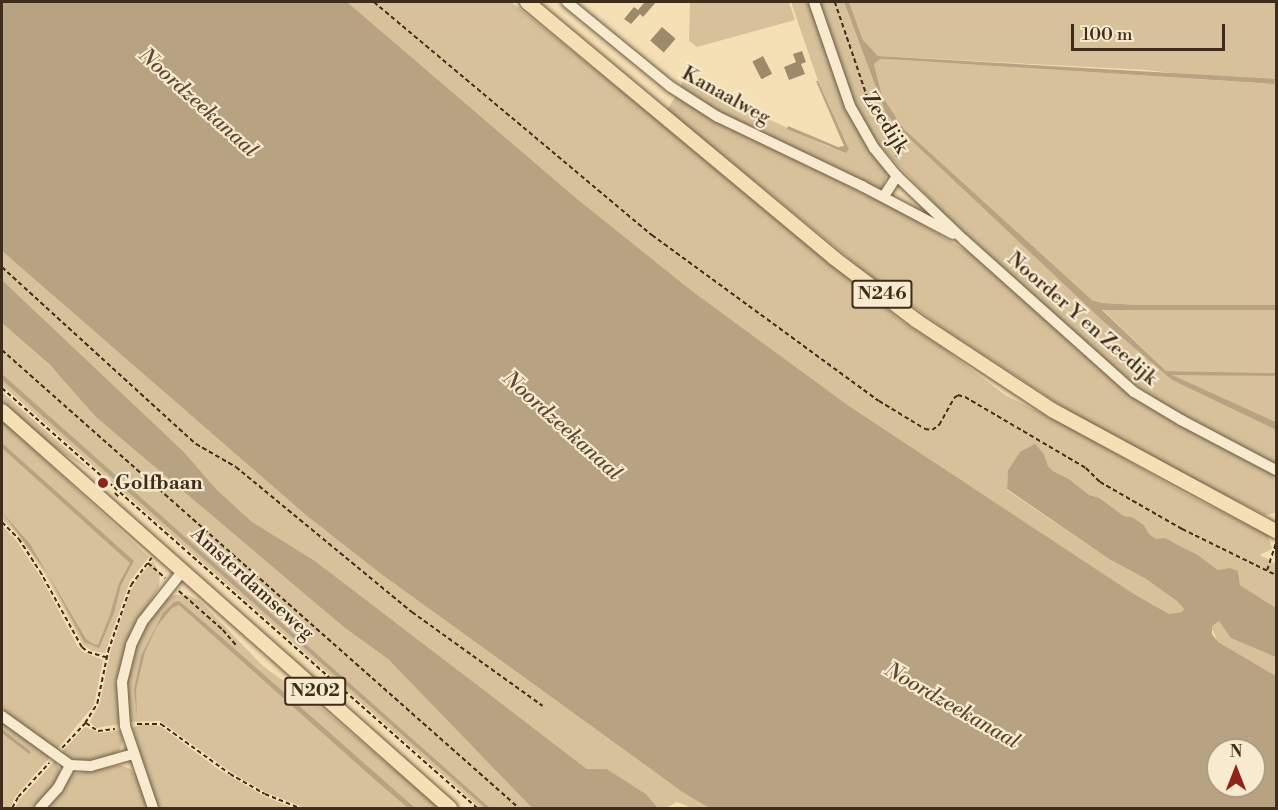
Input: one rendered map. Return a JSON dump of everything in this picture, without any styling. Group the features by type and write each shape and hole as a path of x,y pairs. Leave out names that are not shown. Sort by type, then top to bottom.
{"main road":[{"name":"N246","path":"527,2 834,258 917,321 1052,410 1276,531"},
{"name":"Amsterdamseweg","path":"2,411 157,552 450,808"}],"street":[{"name":"Kanaalweg","path":"567,2 670,87 718,117 884,196 964,240"},
{"name":"Zeedijk","path":"814,2 850,106 874,148 897,176 964,240"},
{"path":"884,196 897,176"},
{"name":"Noorder Y en Zeedijk","path":"964,240 1134,392 1181,420 1276,470"},
{"path":"153,808 125,726 121,688 131,645 148,612 181,573"},
{"path":"2,716 70,765 91,766 133,754"},
{"path":"40,808 58,788 70,765"}],"path":[{"path":"374,2 652,235 879,401 926,429 932,430 939,425 954,398 958,395 965,397 1086,468 1100,482 1182,529 1276,575"},
{"path":"835,2 871,108 897,148 897,176"},
{"path":"2,267 196,444 236,467 412,612 543,706"},
{"path":"2,350 519,808"},
{"name":"Amsterdamseweg","path":"2,388 477,808"},
{"path":"2,522 19,540 40,571 82,647 88,652 106,657"},
{"path":"12,808 18,797 85,723 99,698 106,657 131,585 170,537"},
{"path":"1267,571 1276,543"},
{"path":"147,563 223,630 237,646"},
{"path":"85,723 101,731 142,722 158,723 230,774 265,794 299,808"}],"shaded area":[{"path":"347,2 511,2 697,151 901,321 943,348 1005,395 1076,431 1186,494 1268,535 1272,549 1260,555 1276,564 1276,608 1240,585 1238,571 1218,570 1198,555 1176,544 1156,539 1149,534 1144,525 1132,517 1124,516 1101,498 1089,495 1069,479 1053,471 1048,466 1044,454 1020,452 1008,470 1007,490 1109,559 1146,579 1177,601 1184,609 1182,612 1171,614 1217,640 1211,626 1219,621 1276,657 1276,676 1134,594 849,406 692,291 576,198"},
{"path":"690,2 789,2 795,20 697,47 689,41"},
{"path":"791,2 810,2 834,74 885,165 887,173 883,187 876,189 710,107 681,89 682,82 690,83 829,147 849,149 818,81"},
{"path":"817,2 844,2 884,110 899,129 1105,323 1172,380 1276,430 1276,464 1165,405 1123,377 942,212 872,137 857,111"},
{"path":"849,2 1276,2 1276,305 1139,305 1102,303 1092,300 904,129 882,96 874,64 880,59 902,60 1273,84 1146,70 878,56 863,40"},
{"path":"677,94 753,139 900,211 970,253 1177,423 1276,476 1276,513 1265,515 1106,435 946,330 871,276 667,110"},
{"path":"2,251 307,516 381,574 671,784 709,808 692,808 677,802 666,808 657,807 646,794 607,769 587,769 315,561 251,521 216,489 184,452 2,280"},
{"path":"1102,309 1276,310 1276,373 1166,371"},
{"path":"2,323 345,628 388,659 532,808 480,808 2,385"},
{"path":"1172,374 1276,376 1276,422 1175,377"},
{"path":"2,392 92,472 46,442 2,402"},
{"path":"2,420 149,557 130,581 105,653 92,651 83,645 45,574 18,535 2,519"},
{"path":"2,525 16,540 42,579 78,647 83,652 103,660 94,705 57,750 2,710"},
{"path":"153,561 160,574 159,587 136,624 120,668 117,695 120,724 96,728 90,722 100,703 110,653 130,592 138,578"},
{"path":"174,595 187,595 199,600 263,666 324,710 440,808 305,808 265,792 234,774 160,721 130,722 126,686 134,649 145,626 164,601"},
{"path":"2,722 50,757 15,797 10,808 2,808"},
{"path":"143,724 160,726 218,769 264,796 293,808 158,808 132,728"},
{"path":"85,727 100,733 121,730 123,742 119,752 95,761 78,761 61,753"},
{"path":"55,761 60,771 55,786 35,808 15,808 19,800"},
{"path":"120,765 131,769 136,775 149,808 46,808 73,774"}],"water":[{"name":"Noordzeekanaal","path":"2,2 347,2 576,198 692,291 849,406 1134,594 1169,614 1182,612 1184,609 1177,601 1146,579 1109,559 1007,489 1008,470 1020,452 1035,444 1044,454 1048,466 1053,471 1069,479 1089,495 1100,498 1124,516 1132,517 1144,525 1149,534 1156,539 1165,538 1198,555 1218,570 1230,568 1238,571 1240,585 1276,608 1276,657 1231,638 1219,621 1212,626 1212,634 1218,642 1276,676 1276,808 709,808 681,791 381,574 307,516 2,251"},
{"path":"844,2 849,2 863,40 878,56 1275,79 1274,84 880,59 874,64 882,96 904,129 1092,300 1102,303 1139,305 1276,305 1276,310 1102,310 1166,371 1276,373 1276,376 1172,375 1276,422 1276,430 1172,380 1105,323 899,129 885,112"},
{"path":"816,81 849,149 846,153 787,129 788,126 838,147 844,146"},
{"path":"2,280 184,452 216,489 251,521 315,561 587,769 607,769 646,794 657,807 664,808 532,808 388,659 345,628 96,417 51,366 2,323"},
{"path":"2,374 490,808 485,808 2,380"},
{"path":"2,443 134,561 121,585 114,613 99,648 84,642 47,573 2,512 30,544 86,639 93,644 98,645 119,583 130,563 2,448"},
{"path":"179,601 415,808 408,808 373,778 179,605 172,608 157,626 145,652 136,690 137,717 134,690 141,656 163,613 174,602"}],"building":[{"path":"645,2 656,2 643,17 640,14 631,24 624,19 634,7 638,10"},
{"path":"662,27 676,39 664,52 650,41"},
{"path":"802,51 806,62 801,64 805,74 789,80 784,67 796,62 793,54"},
{"path":"763,56 772,74 761,79 752,61"}],"waterway":[{"path":"2,731 29,752"}],"place":[{"name":"Golfbaan","path":"103,483"}]}
